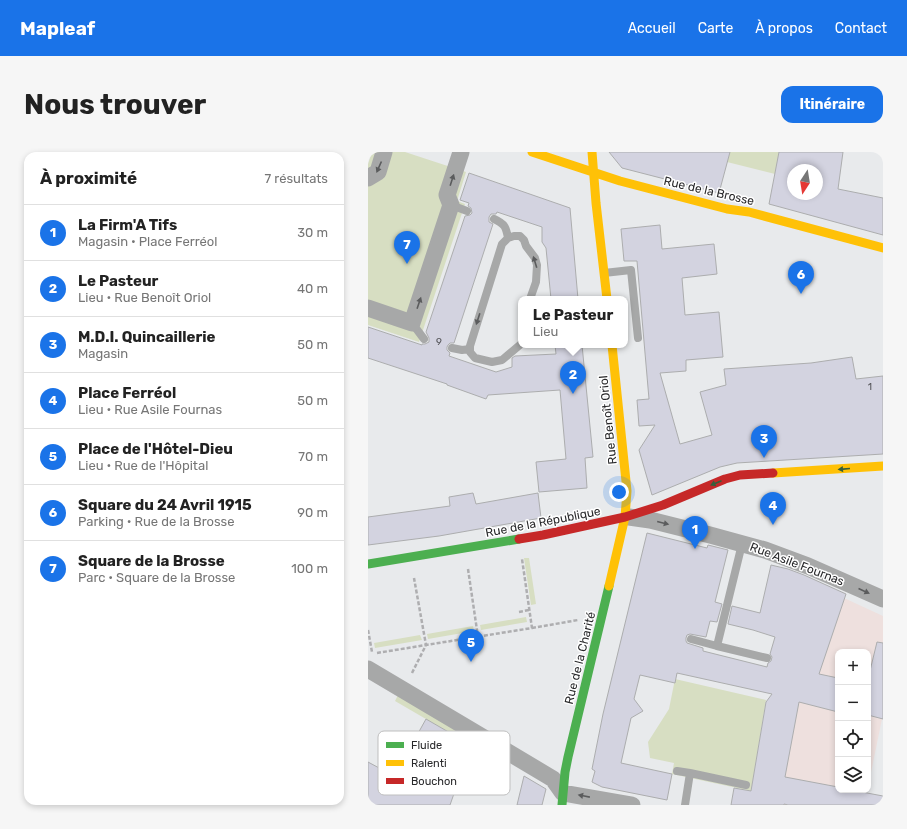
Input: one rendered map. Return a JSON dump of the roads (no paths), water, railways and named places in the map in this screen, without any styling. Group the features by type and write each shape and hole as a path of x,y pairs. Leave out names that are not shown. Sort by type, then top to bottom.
{"street":[{"path":"368,178 378,172 384,152"},
{"path":"368,308 412,323 459,208 447,195 461,152"},
{"name":"Rue de la Brosse","path":"532,152 635,185 727,209 749,212 883,248"},
{"path":"592,152 603,273 607,296"},
{"name":"Rue Benoît Oriol","path":"612,348 627,491 625,517"},
{"name":"Rue de la République","path":"368,564 450,552 625,517 664,505 725,479 740,475 883,466"},
{"name":"Rue Asile Fournas","path":"625,517 650,520 765,550 808,566 883,599"},
{"name":"Rue de la Charité","path":"563,799 565,772 568,757 625,517"},
{"path":"370,661 404,691 472,731"},
{"path":"510,754 553,779 563,799 632,805"}],"lane":[{"path":"494,219 502,223 506,228 508,238"},
{"path":"518,346 502,360 492,362 475,358 470,352 470,346 502,244 508,238 520,236 535,258 537,265 536,282 531,296"},
{"path":"603,273 630,270 638,338"},
{"path":"412,323 424,339"},
{"path":"452,348 462,350 470,349"},
{"path":"717,646 742,544"},
{"path":"691,639 767,658"},
{"path":"677,771 746,785"},
{"path":"684,805 690,773"}],"place":[{"name":"Square de la Brosse","path":"407,264"},
{"name":"Square du 24 Avril 1915","path":"801,294"},
{"name":"Le Pasteur","path":"573,394"},
{"name":"M.D.I. Quincaillerie","path":"764,458"},
{"name":"Place Ferréol","path":"773,525"},
{"name":"La Firm'A Tifs","path":"695,549"},
{"name":"Place de l'Hôtel-Dieu","path":"471,662"}]}
